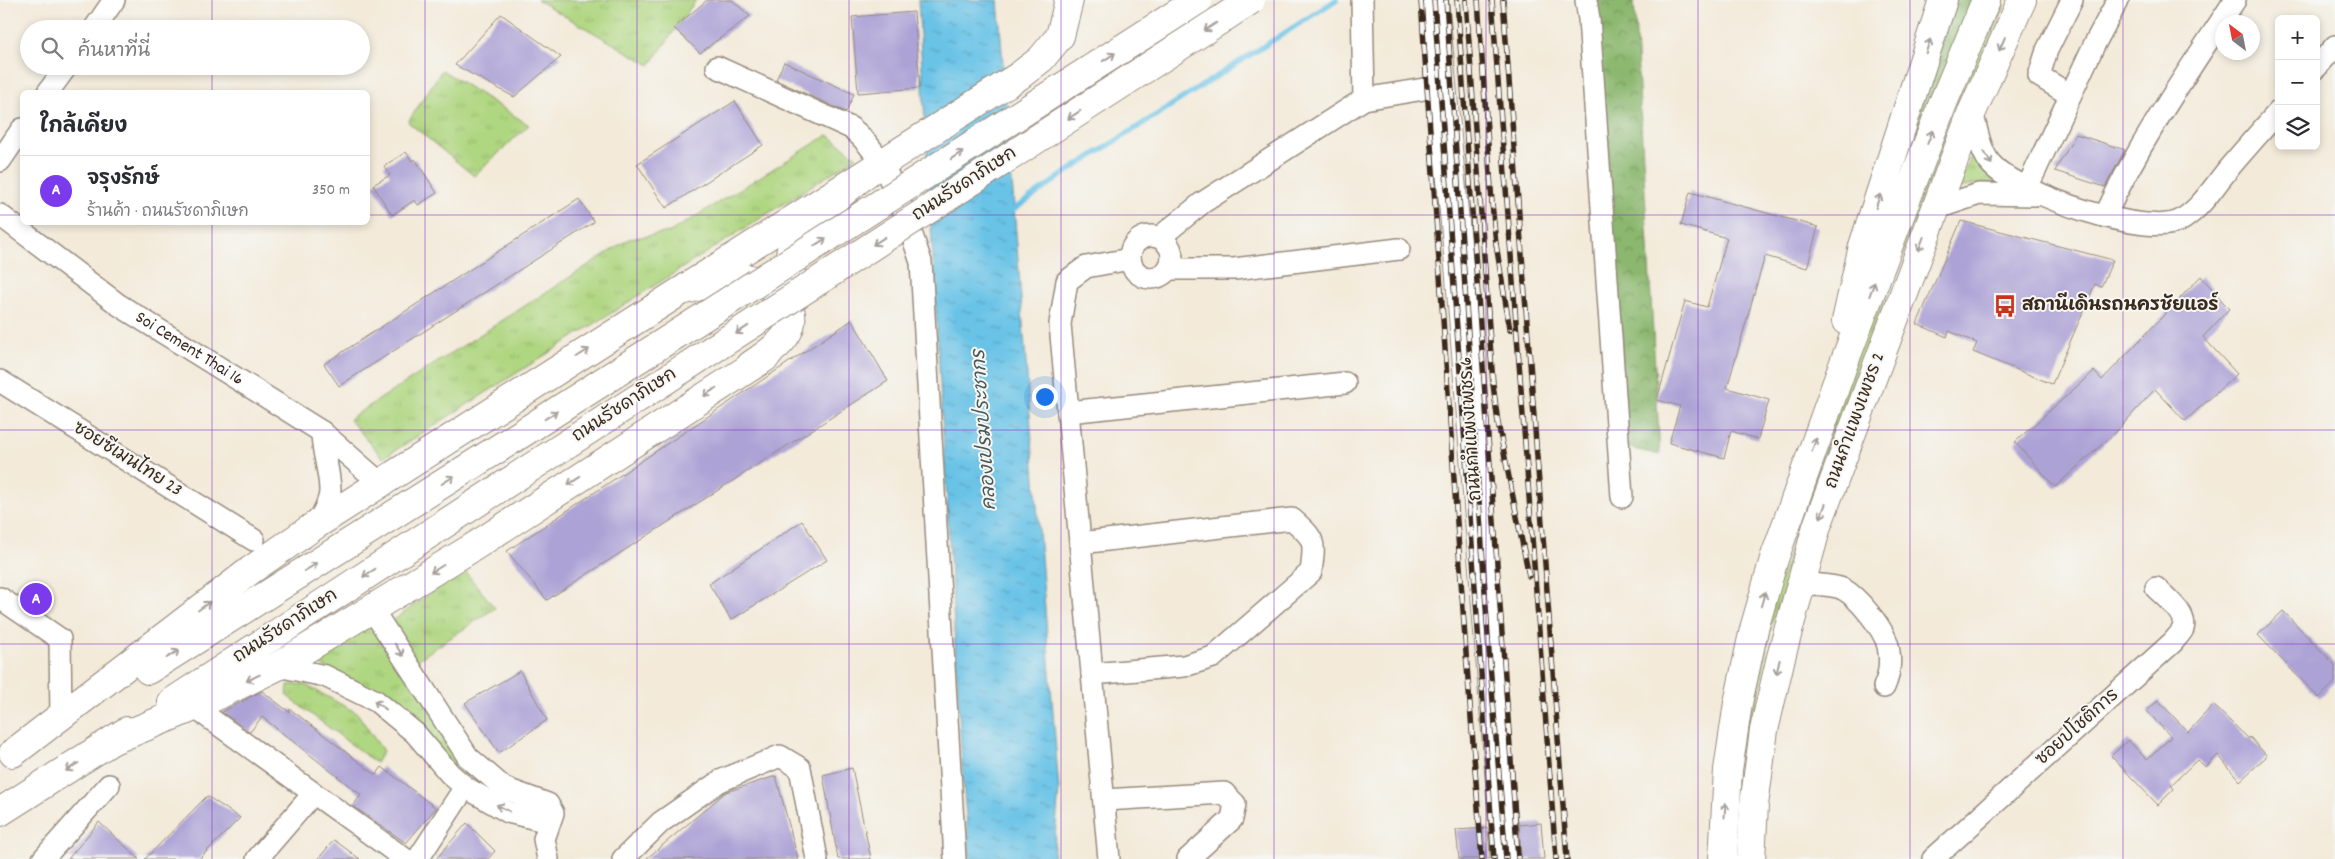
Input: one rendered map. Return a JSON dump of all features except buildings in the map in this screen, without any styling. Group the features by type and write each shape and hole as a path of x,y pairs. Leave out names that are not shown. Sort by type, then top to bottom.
{"main road":[{"path":"6,758 61,718 228,588 379,482 1019,76 1041,59 1060,36 1069,0"},
{"name":"ถนนรัชดาภิเษก","path":"6,758 510,441 1198,0"},
{"name":"ถนนรัชดาภิเษก","path":"0,812 1251,0"},
{"name":"ถนนกำแพงเพชร 6","path":"1434,0 1459,265 1506,859"},
{"path":"1842,368 1845,326 1863,246 1942,0"},
{"name":"ถนนกำแพงเพชร 2","path":"1723,859 1728,770 1738,703 1754,629 1774,559 1842,368 1943,103 1986,0"},
{"name":"ถนนกำแพงเพชร 2","path":"1751,859 1754,805 1764,730 1781,658 1817,526 1934,209 1972,112 2022,0"},
{"path":"113,740 194,708 278,666 483,540 751,365 787,345 800,334 804,321 803,307 791,276 790,257 793,244 812,221 873,169"},
{"path":"681,291 732,279 750,279 775,288 783,295 791,313 791,327 785,338 751,365"}],"street":[{"path":"100,20 114,0"},
{"path":"1586,0 1589,19 1622,497"},
{"path":"2070,95 2039,76 2047,50 2072,0"},
{"path":"2034,192 2070,95 2118,0"},
{"path":"2105,216 2115,194 2173,95 2235,0"},
{"path":"1362,1 1364,99"},
{"path":"2320,63 2335,46"},
{"path":"717,67 851,128 868,143 873,169 910,230 921,262 955,859"},
{"path":"49,90 60,75"},
{"path":"1398,249 1234,269 1168,269 1156,277 1149,278 1136,271 1130,258 1133,244 1139,239 1145,236 1160,237 1202,203 1364,99 1442,86"},
{"path":"1972,112 1984,152 1992,165 2034,192 2105,216 2157,226 2182,220 2201,203 2275,116"},
{"path":"0,161 20,132"},
{"path":"1934,209 1979,194 2034,192"},
{"name":"Soi Cement Thai 16","path":"0,215 119,305 322,432 379,482"},
{"path":"1160,237 1170,248 1172,255 1168,269"},
{"path":"1109,859 1060,324 1066,281 1086,268 1130,258"},
{"name":"ซอยซีเมนไทย 23","path":"0,381 254,540"},
{"path":"1068,412 1345,382"},
{"path":"317,524 326,507 330,492 323,456 322,432"},
{"path":"1080,543 1292,519 1309,534 1314,547 1311,572 1213,657 1184,666 1092,674"},
{"path":"1802,583 1842,588 1854,596 1871,616 1888,644 1890,675 1884,687"},
{"name":"ซอยปโชติการ","path":"1933,859 2173,642 2183,628 2183,620 2175,608 2156,588"},
{"path":"0,598 60,639 61,718"},
{"path":"372,609 468,757 504,788 548,804 553,813 544,839 548,859"},
{"path":"278,666 325,676 376,701 416,733 450,774 465,788 508,812 550,822"},
{"path":"194,708 405,859"},
{"path":"623,859 662,822 720,781 780,756 800,768 817,859"},
{"path":"43,859 109,785"},
{"path":"418,859 465,788"},
{"path":"1104,800 1224,793 1235,804 1232,819 1188,859"},
{"path":"257,859 313,794"}],"green space":[{"path":"537,0 696,0 650,65"},
{"path":"1593,0 1634,1 1660,455 1629,448"},
{"path":"1951,0 1975,0 1876,244"},
{"path":"1998,3 2005,5 1958,115 1854,379 1817,495 1772,623 1749,748 1741,859 1732,859 1742,746 1776,592 1866,328"},
{"path":"442,70 529,125 474,176 408,122"},
{"path":"828,135 857,157 383,458 349,419 629,239 670,232"},
{"path":"1974,156 2000,183 1977,184 1959,188 1970,158"},
{"path":"463,569 495,608 416,661 390,623"},
{"path":"373,623 479,778 463,774 362,684 310,660"},
{"path":"304,684 357,713 383,751 376,763 287,696 288,685"}],"water":[{"name":"คลองเปรมประชากร","path":"918,0 998,0 1059,790 1053,859 970,859 963,782"}],"waterway":[{"path":"1009,213 1064,174 1336,0"}],"railway":[{"path":"1421,0 1482,859"},
{"path":"1434,0 1494,859"},
{"path":"1446,0 1489,652 1506,859"},
{"path":"1457,0 1518,859"},
{"path":"1466,0 1493,384 1498,423 1529,576"},
{"path":"1478,0 1492,203 1496,244 1510,330"},
{"path":"1492,0 1556,859"},
{"path":"1503,0 1567,859"}],"place":[{"name":"สถานีเดินรถนครชัยแอร์","path":"2005,306"},
{"name":"จรุงรักษ์","path":"36,599"}]}
